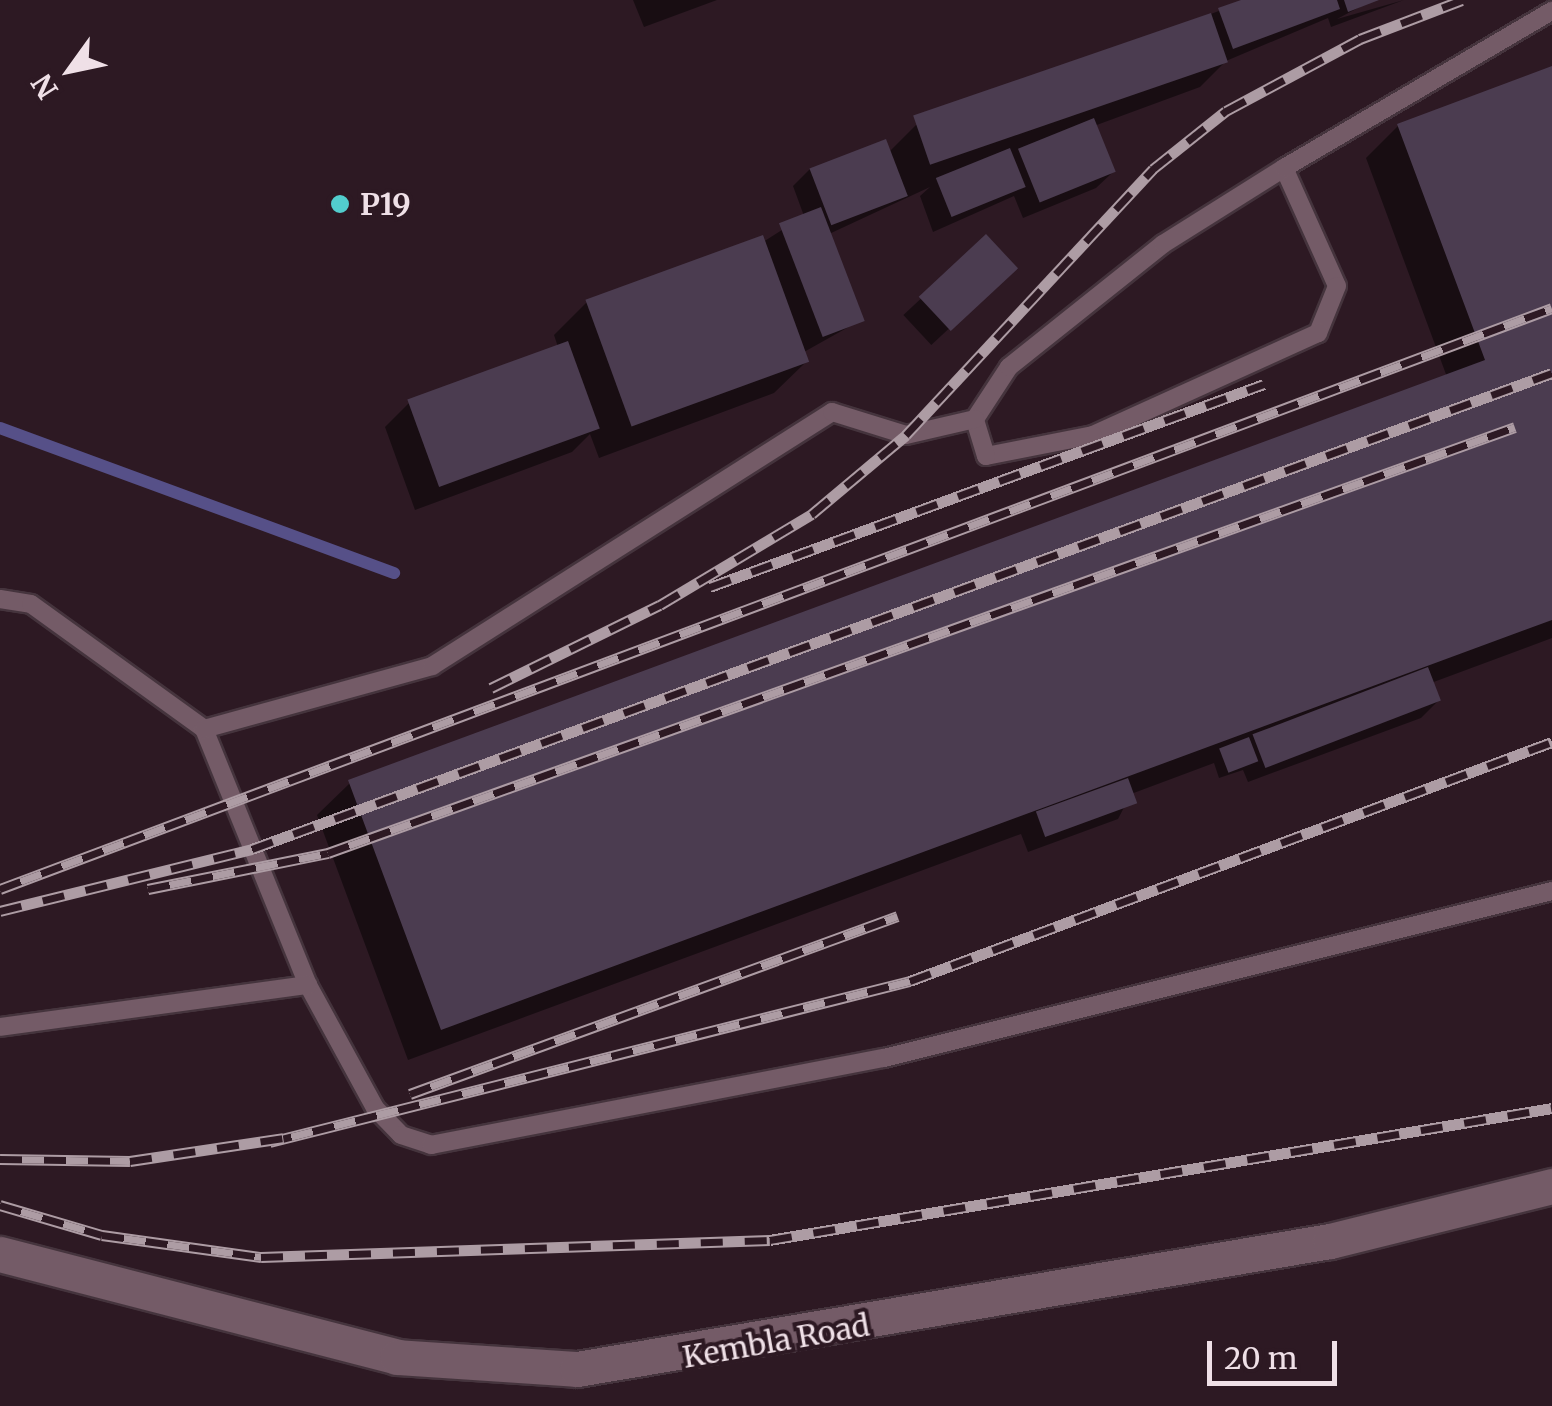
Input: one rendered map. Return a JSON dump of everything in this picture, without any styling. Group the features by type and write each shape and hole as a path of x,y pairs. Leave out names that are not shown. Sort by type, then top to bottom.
{"street":[{"name":"Kembla Road","path":"0,1254 397,1357 578,1369 1330,1242 1552,1186"}],"lane":[{"path":"204,730 432,666 832,412 906,435 975,419 1009,367 1163,244 1284,168 1552,11"},
{"path":"975,419 986,456 1093,434 1318,332 1337,286 1284,168"},
{"path":"0,599 31,604 204,730 308,986 380,1114 431,1144 884,1058 1552,891"},
{"path":"0,1027 308,986"}],"building":[{"path":"1241,0 1337,0 1340,9 1233,49 1218,8"},
{"path":"1344,0 1379,0 1348,12"},
{"path":"1211,13 1228,62 930,165 913,116"},
{"path":"1552,66 1552,620 441,1030 348,780 1485,360 1397,124"},
{"path":"1094,118 1116,172 1040,202 1018,149"},
{"path":"886,139 908,196 831,225 809,168"},
{"path":"1010,148 1026,187 952,217 936,178"},
{"path":"821,207 865,321 823,337 779,223"},
{"path":"986,234 1018,268 951,331 919,297"},
{"path":"763,235 809,362 632,427 585,300"},
{"path":"568,341 600,428 439,487 407,399"},
{"path":"1428,667 1441,701 1265,768 1252,734"},
{"path":"1249,737 1258,761 1228,773 1219,748"},
{"path":"1128,778 1137,803 1045,837 1036,812"}],"waterway":[{"path":"0,428 394,573"}],"railway":[{"path":"491,688 660,605 812,514 906,435 1153,169 1226,111 1360,39 1462,0"},
{"path":"0,889 1552,308"},
{"path":"0,911 252,849 1552,373"},
{"path":"710,587 1264,384"},
{"path":"148,889 328,853 1515,427"},
{"path":"270,1142 910,981 1552,742"},
{"path":"410,1094 898,916"},
{"path":"0,1205 102,1235 261,1257 770,1240 1552,1108"},
{"path":"0,1159 130,1161 283,1138"}],"place":[{"name":"P19","path":"340,204"}]}
